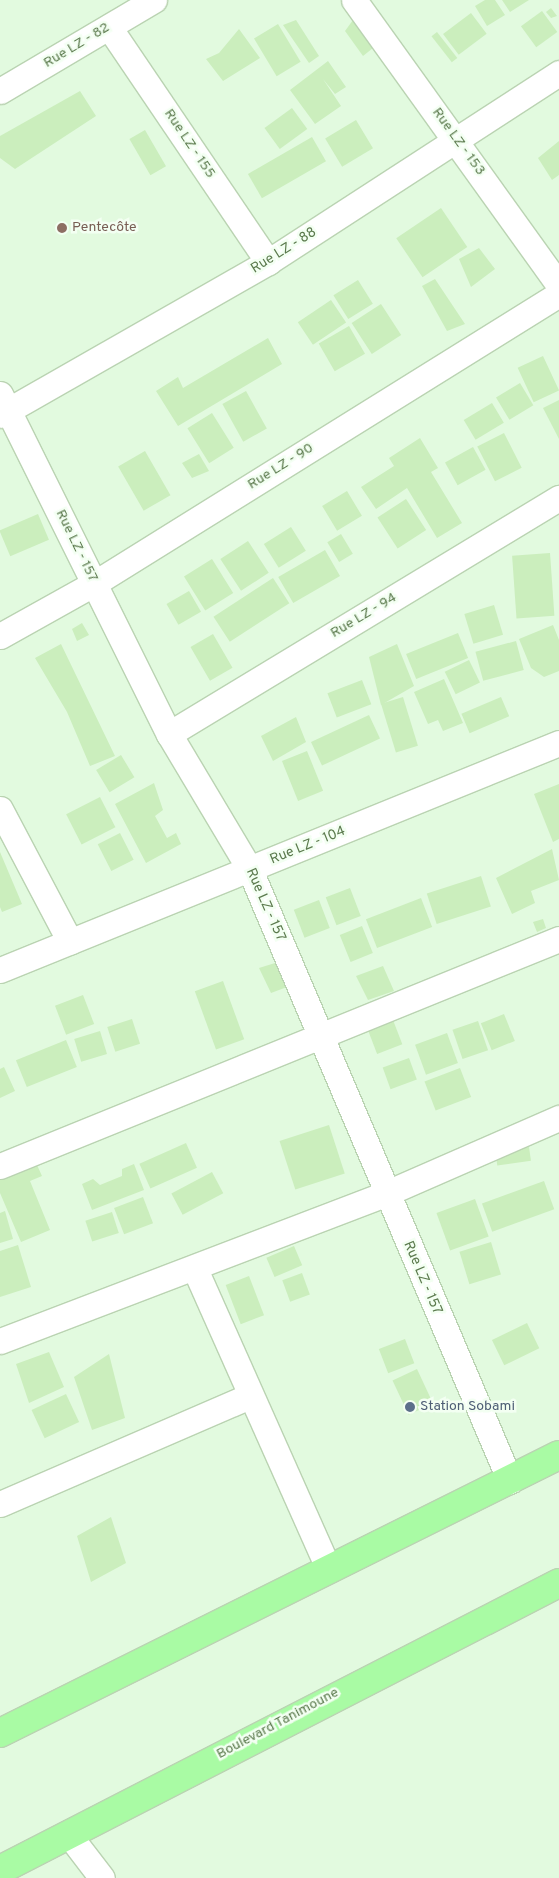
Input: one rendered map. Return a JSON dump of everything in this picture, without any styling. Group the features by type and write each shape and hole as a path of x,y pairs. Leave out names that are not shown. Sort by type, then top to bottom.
{"main road":[{"path":"0,1733 559,1455"},
{"name":"Boulevard Tanimoune","path":"0,1870 78,1845 335,1694 559,1582"}],"street":[{"name":"Rue LZ - 82","path":"0,91 154,0"},
{"name":"Rue LZ - 153","path":"354,0 459,142 559,285"},
{"name":"Rue LZ - 155","path":"109,27 268,262"},
{"name":"Rue LZ - 88","path":"3,406 268,262 459,142 559,73"},
{"name":"Rue LZ - 90","path":"0,636 95,583 559,294"},
{"name":"Rue LZ - 157","path":"3,406 95,583 169,734 250,870 322,1033 488,1435 510,1480"},
{"name":"Rue LZ - 94","path":"169,734 559,498"},
{"name":"Rue LZ - 104","path":"0,970 559,743"},
{"path":"0,809 70,942"},
{"path":"0,1166 322,1033 559,939"},
{"path":"0,1341 195,1269 387,1193 559,1118"},
{"path":"195,1269 329,1570"},
{"path":"0,1504 250,1396"},
{"path":"78,1845 102,1878"}],"shaded area":[{"path":"0,0 559,0 559,1878 0,1878"}],"building":[{"path":"485,0 495,0 505,15 487,26 475,6"},
{"path":"502,0 529,0 510,12"},
{"path":"551,8 557,16 551,18 546,12"},
{"path":"542,11 557,32 536,47 521,26"},
{"path":"471,13 487,34 459,55 443,34"},
{"path":"296,20 319,56 309,63 283,25"},
{"path":"353,20 373,48 363,56 345,31"},
{"path":"278,24 301,62 277,76 254,38"},
{"path":"239,29 260,58 223,81 206,59 219,53"},
{"path":"437,32 457,58 452,62 431,36"},
{"path":"328,61 346,87 335,94 323,79 341,106 315,124 290,90"},
{"path":"80,91 96,116 15,169 0,158 0,136"},
{"path":"292,108 307,129 280,149 264,128"},
{"path":"356,120 373,148 342,167 325,139"},
{"path":"145,130 166,166 150,175 129,139"},
{"path":"312,137 326,161 262,198 248,174"},
{"path":"559,141 559,175 552,180 538,158"},
{"path":"441,208 467,247 423,277 396,238"},
{"path":"479,248 495,269 471,287 459,259"},
{"path":"435,279 465,324 447,331 422,286"},
{"path":"358,280 373,304 348,319 333,295"},
{"path":"331,300 346,322 313,345 298,322"},
{"path":"381,304 401,335 372,354 352,323"},
{"path":"349,326 365,354 335,371 319,344"},
{"path":"268,338 282,364 178,426 156,391 178,377 183,388"},
{"path":"543,356 559,390 534,402 518,368"},
{"path":"520,383 533,405 509,420 496,397"},
{"path":"246,391 267,429 243,442 222,404"},
{"path":"559,400 559,439 543,408"},
{"path":"492,403 504,423 476,440 464,420"},
{"path":"212,413 234,448 209,463 187,428"},
{"path":"504,433 522,468 495,481 477,447"},
{"path":"420,438 438,468 431,472 462,523 437,538 407,488 376,509 361,487 394,466 389,458"},
{"path":"473,447 486,470 458,485 445,463"},
{"path":"145,451 170,495 144,511 118,466"},
{"path":"199,454 209,471 192,478 182,463"},
{"path":"347,491 362,516 337,531 322,506"},
{"path":"406,499 426,530 398,549 377,518"},
{"path":"38,514 49,540 10,556 0,530"},
{"path":"291,527 306,551 279,568 264,544"},
{"path":"341,534 353,554 339,562 327,542"},
{"path":"248,541 269,573 241,591 220,559"},
{"path":"325,550 340,576 293,603 278,577"},
{"path":"550,553 554,616 516,618 512,556"},
{"path":"212,559 233,593 205,610 184,576"},
{"path":"273,578 289,603 230,642 213,617"},
{"path":"189,591 201,612 178,625 166,604"},
{"path":"494,605 503,635 473,644 464,614"},
{"path":"82,623 89,635 77,641 72,629"},
{"path":"553,625 559,640 559,671 544,677 531,668 519,639"},
{"path":"458,633 468,658 416,679 406,654"},
{"path":"213,634 232,668 210,681 190,647"},
{"path":"516,641 524,670 483,681 475,652"},
{"path":"61,644 115,756 90,766 67,712 35,658"},
{"path":"397,644 414,686 381,705 369,657"},
{"path":"469,660 480,682 456,694 445,672"},
{"path":"444,679 463,723 443,731 438,720 428,724 414,692"},
{"path":"362,680 371,704 337,718 327,693"},
{"path":"403,697 418,746 396,752 381,704"},
{"path":"501,697 509,716 470,733 461,714"},
{"path":"369,715 380,739 322,766 311,742"},
{"path":"296,717 306,742 273,761 261,736"},
{"path":"307,751 323,791 298,801 282,761"},
{"path":"121,755 134,777 110,792 96,770"},
{"path":"154,783 163,810 155,816 167,838 176,833 181,844 146,863 115,804"},
{"path":"559,784 559,839 553,842 534,794"},
{"path":"100,797 115,827 82,845 66,814"},
{"path":"120,833 134,860 111,871 98,844"},
{"path":"552,849 559,880 531,891 535,903 512,914 496,878"},
{"path":"0,852 22,904 2,912 0,907"},
{"path":"481,876 491,906 437,924 427,894"},
{"path":"350,888 361,916 336,925 326,897"},
{"path":"421,898 432,927 377,948 366,919"},
{"path":"319,900 330,928 305,938 294,910"},
{"path":"543,919 546,928 537,932 533,922"},
{"path":"362,926 373,953 351,962 340,935"},
{"path":"275,963 287,987 271,993 259,968"},
{"path":"383,966 394,991 368,1000 356,976"},
{"path":"223,981 244,1039 216,1050 195,991"},
{"path":"83,995 94,1024 66,1035 55,1006"},
{"path":"504,1014 515,1041 492,1050 481,1023"},
{"path":"132,1019 140,1044 115,1052 107,1027"},
{"path":"393,1020 402,1044 377,1054 368,1030"},
{"path":"478,1021 488,1050 463,1059 452,1030"},
{"path":"100,1031 107,1054 81,1062 74,1039"},
{"path":"447,1033 458,1063 426,1075 415,1045"},
{"path":"66,1040 77,1067 27,1087 16,1060"},
{"path":"409,1058 417,1080 391,1089 383,1068"},
{"path":"4,1067 15,1091 0,1098 0,1069"},
{"path":"460,1068 471,1097 436,1111 425,1082"},
{"path":"329,1125 345,1174 295,1190 280,1141"},
{"path":"186,1143 197,1168 150,1188 139,1164"},
{"path":"529,1147 531,1161 497,1166 495,1152"},
{"path":"134,1164 144,1190 92,1210 82,1184 93,1179 100,1185 122,1176 122,1169"},
{"path":"37,1165 42,1176 30,1181 50,1230 21,1242 0,1193 0,1180"},
{"path":"212,1172 223,1193 183,1215 171,1194"},
{"path":"544,1181 554,1209 492,1232 482,1204"},
{"path":"143,1197 153,1223 124,1234 114,1208"},
{"path":"475,1199 489,1237 450,1251 436,1213"},
{"path":"5,1211 13,1239 0,1243 0,1213"},
{"path":"112,1212 119,1233 92,1242 85,1221"},
{"path":"491,1242 501,1275 469,1284 459,1252"},
{"path":"18,1245 31,1287 0,1297 0,1251"},
{"path":"294,1246 302,1265 275,1277 266,1258"},
{"path":"302,1273 310,1295 290,1302 282,1280"},
{"path":"249,1276 264,1315 241,1324 226,1285"},
{"path":"527,1323 539,1348 504,1365 492,1340"},
{"path":"405,1339 414,1363 388,1373 379,1349"},
{"path":"49,1352 64,1387 29,1403 16,1364"},
{"path":"109,1354 125,1418 92,1430 74,1377"},
{"path":"417,1369 433,1403 409,1415 393,1380"},
{"path":"66,1394 79,1422 45,1438 32,1410"},
{"path":"111,1517 126,1563 91,1582 77,1536"}],"place":[{"name":"Pentecôte","path":"62,228"},
{"name":"Station Sobami","path":"410,1407"}]}
